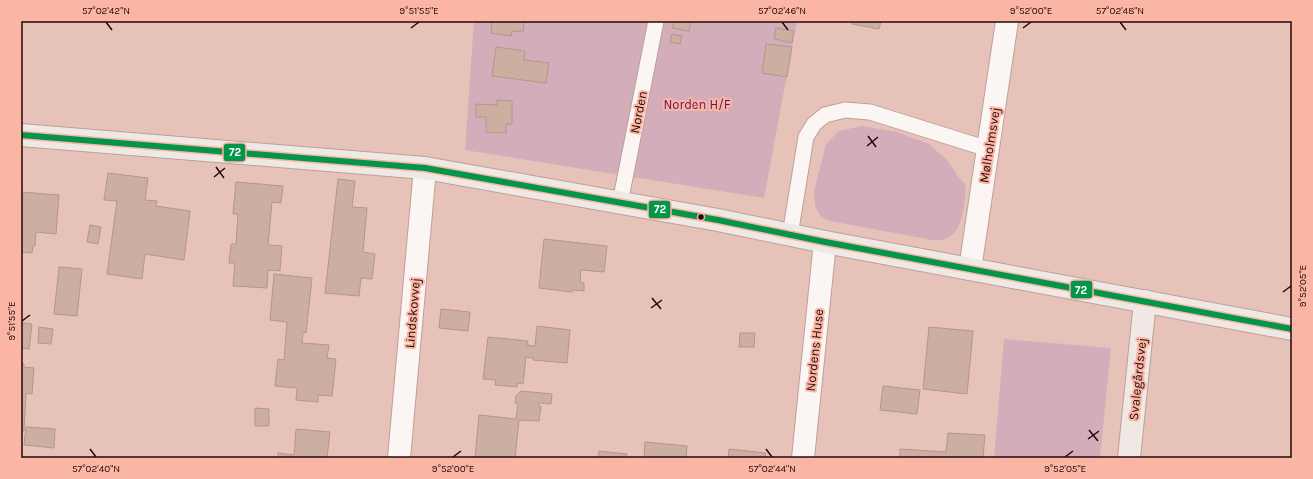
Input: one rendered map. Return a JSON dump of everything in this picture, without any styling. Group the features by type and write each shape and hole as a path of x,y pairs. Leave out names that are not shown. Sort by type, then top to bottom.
{"street":[{"name":"Mølholmsvej","path":"970,269 1008,21"},
{"path":"21,135 426,168 718,220 825,242 1292,329"},
{"name":"Lindskovvej","path":"399,458 426,168"},
{"name":"Nordens Huse","path":"803,458 825,242"},
{"name":"Svalegårdsvej","path":"1129,458 1145,301"}],"lane":[{"name":"Norden","path":"620,203 656,21"},
{"path":"790,235 806,137 814,124 825,115 845,110 870,112 988,149"}],"green space":[{"name":"Norden H/F","path":"474,21 797,21 764,198 465,150"},
{"path":"862,126 897,132 929,144 948,161 959,178 966,185 962,216 960,223 952,235 942,240 932,240 830,221 821,217 815,206 814,191 826,144 839,131"},
{"path":"1004,339 1111,348 1100,458 994,458"}],"building":[{"path":"492,21 524,21 523,32 512,31 511,36 491,33"},
{"path":"674,21 691,21 689,31 672,28"},
{"path":"853,21 881,21 879,29 852,24"},
{"path":"776,28 794,31 792,43 774,39"},
{"path":"672,34 682,36 680,44 670,42"},
{"path":"766,44 792,47 787,77 762,73"},
{"path":"496,47 525,51 524,60 549,63 546,83 492,76"},
{"path":"497,100 512,101 512,124 506,124 506,133 486,132 486,117 476,117 476,104 497,105"},
{"path":"108,173 148,178 145,200 157,201 156,206 190,211 184,260 145,254 142,279 107,274 117,201 104,200"},
{"path":"338,179 355,181 352,207 367,208 363,252 375,254 372,279 361,278 359,296 325,293"},
{"path":"236,182 283,186 281,203 272,202 268,245 282,246 280,271 268,270 267,288 233,286 235,263 229,263 231,244 236,244 238,214 233,214"},
{"path":"21,192 59,195 56,234 36,232 35,246 33,246 32,253 21,252"},
{"path":"90,225 101,227 98,244 87,242"},
{"path":"544,239 607,246 604,272 581,270 580,282 584,283 584,291 572,290 572,292 539,288"},
{"path":"59,267 82,269 77,316 54,314"},
{"path":"274,274 312,278 306,333 303,332 302,343 329,345 327,358 336,359 332,396 318,395 318,402 296,400 297,388 275,386 278,359 284,360 287,322 270,320"},
{"path":"441,309 470,312 468,331 439,328"},
{"path":"21,323 32,324 29,349 21,348"},
{"path":"537,326 570,330 567,363 533,360 533,358 526,357 523,384 517,383 517,387 495,385 496,380 483,379 488,337 528,341 527,345 535,346"},
{"path":"39,327 53,329 51,344 38,343"},
{"path":"929,327 973,331 967,394 923,389"},
{"path":"740,333 755,333 754,347 739,347"},
{"path":"21,364 24,364 24,367 34,368 32,394 26,393 24,431 21,431"},
{"path":"883,386 920,390 917,414 880,410"},
{"path":"521,391 552,394 551,404 539,403 538,406 541,406 539,421 519,420 515,458 475,458 479,415 516,419 518,404 515,403 516,396"},
{"path":"255,408 269,409 269,426 255,426"},
{"path":"26,427 55,429 54,448 24,445"},
{"path":"296,429 330,432 327,458 278,458 278,453 294,455"},
{"path":"948,433 985,435 983,458 900,458 900,449 946,452"},
{"path":"645,442 687,446 686,458 644,458"},
{"path":"729,449 766,453 765,458 728,458"},
{"path":"599,451 627,454 626,458 598,458"}],"transit line":[{"name":"72","path":"21,135 425,168 718,220 825,242 1292,329"}]}
